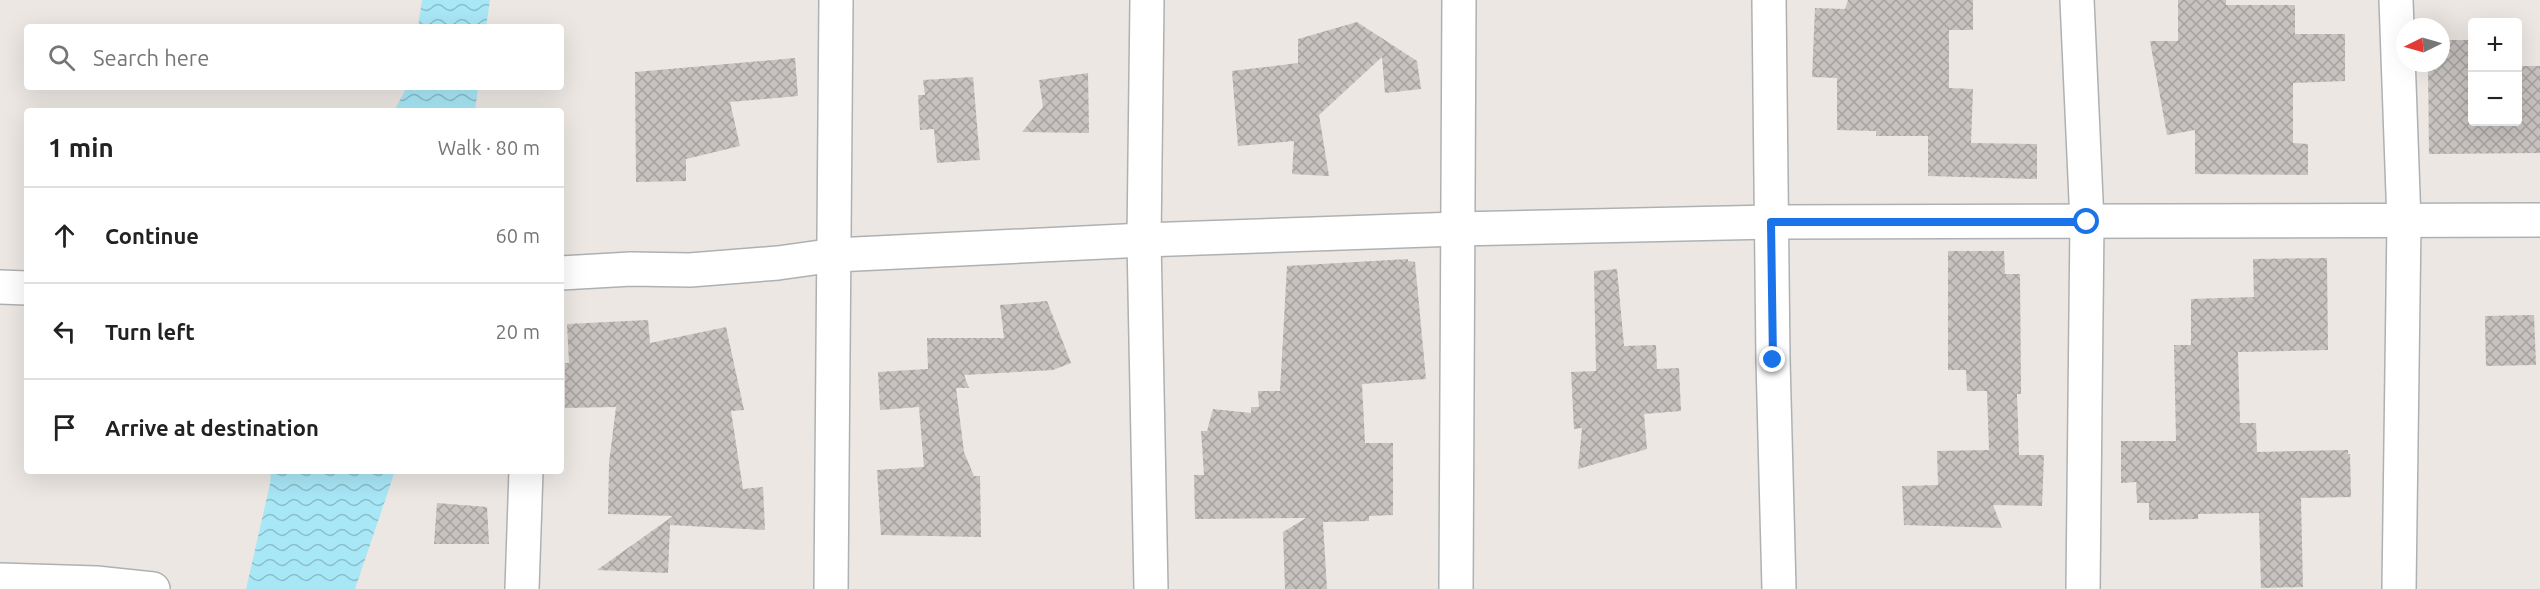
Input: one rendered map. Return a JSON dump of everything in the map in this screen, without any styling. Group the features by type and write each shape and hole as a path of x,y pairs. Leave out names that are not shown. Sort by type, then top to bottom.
{"street":[{"path":"831,589 836,0"},
{"path":"1146,0 1144,240 1151,589"},
{"path":"1456,589 1459,0"},
{"path":"1769,0 1779,589"},
{"path":"2077,0 2087,222 2084,589"},
{"path":"2396,0 2404,222 2399,589"},
{"path":"564,273 631,269 690,270 778,263 835,255 1144,240 1457,229 1771,222 2540,220"},
{"path":"0,287 24,288"},
{"path":"522,589 526,474"},
{"path":"0,580 96,583 153,589"}],"water":[{"path":"422,0 490,0 486,24 418,24"},
{"path":"405,90 478,90 475,108 396,108"},
{"path":"271,474 394,474 355,589 246,589"}],"building":[{"path":"1848,0 1973,0 1973,30 1949,30 1949,88 1973,89 1971,143 2037,144 2037,179 1928,176 1928,136 1876,136 1876,131 1837,130 1837,78 1812,77 1815,8 1845,9"},
{"path":"2178,0 2226,0 2226,5 2295,5 2295,34 2345,34 2345,81 2293,83 2293,143 2308,144 2308,175 2195,174 2195,130 2167,135 2150,41 2178,41"},
{"path":"1357,22 1417,61 1421,89 1385,93 1382,57 1319,115 1329,176 1292,174 1294,141 1238,146 1232,71 1298,63 1298,39"},
{"path":"2450,40 2468,40 2468,126 2522,126 2522,66 2540,66 2540,153 2429,154 2428,72 2450,72"},
{"path":"795,58 798,96 730,102 740,146 686,159 686,181 636,182 635,72"},
{"path":"1088,73 1089,133 1022,132 1043,107 1039,80"},
{"path":"973,77 980,160 937,163 934,129 920,130 918,95 925,95 923,80"},
{"path":"1948,251 2004,251 2005,274 2020,274 2021,394 2017,394 2019,455 2044,455 2042,506 1993,505 2002,528 1904,525 1902,486 1938,485 1937,451 1989,450 1987,391 1967,391 1966,370 1948,370"},
{"path":"2327,258 2328,350 2238,352 2240,423 2256,423 2257,452 2348,450 2351,497 2301,498 2303,587 2261,588 2259,513 2198,514 2198,519 2149,520 2149,503 2137,503 2136,482 2121,483 2121,441 2176,441 2174,345 2191,345 2191,299 2254,297 2253,259"},
{"path":"1408,259 1408,261 1415,262 1426,379 1362,384 1365,443 1393,443 1393,515 1369,516 1369,521 1323,522 1327,589 1285,589 1283,532 1306,518 1195,519 1194,475 1204,475 1201,431 1207,431 1213,409 1251,413 1251,407 1259,407 1258,391 1280,391 1287,266"},
{"path":"1617,269 1624,346 1656,345 1657,369 1679,368 1681,411 1644,414 1647,449 1578,469 1582,428 1574,429 1571,372 1596,371 1594,271"},
{"path":"1047,301 1071,363 1053,370 964,375 969,388 956,388 964,452 974,476 980,476 981,537 881,535 877,470 924,467 919,407 880,410 878,372 928,369 927,338 1004,338 1000,305"},
{"path":"2534,315 2536,365 2486,366 2485,316"},
{"path":"648,320 650,343 726,327 744,410 731,411 743,489 763,487 765,530 670,525 668,573 597,570 673,516 608,514 609,463 616,407 565,408 565,363 569,363 567,324"},
{"path":"437,503 487,507 489,544 434,544"}],"route":[{"path":"1773,360 1771,222 2087,222"}]}
